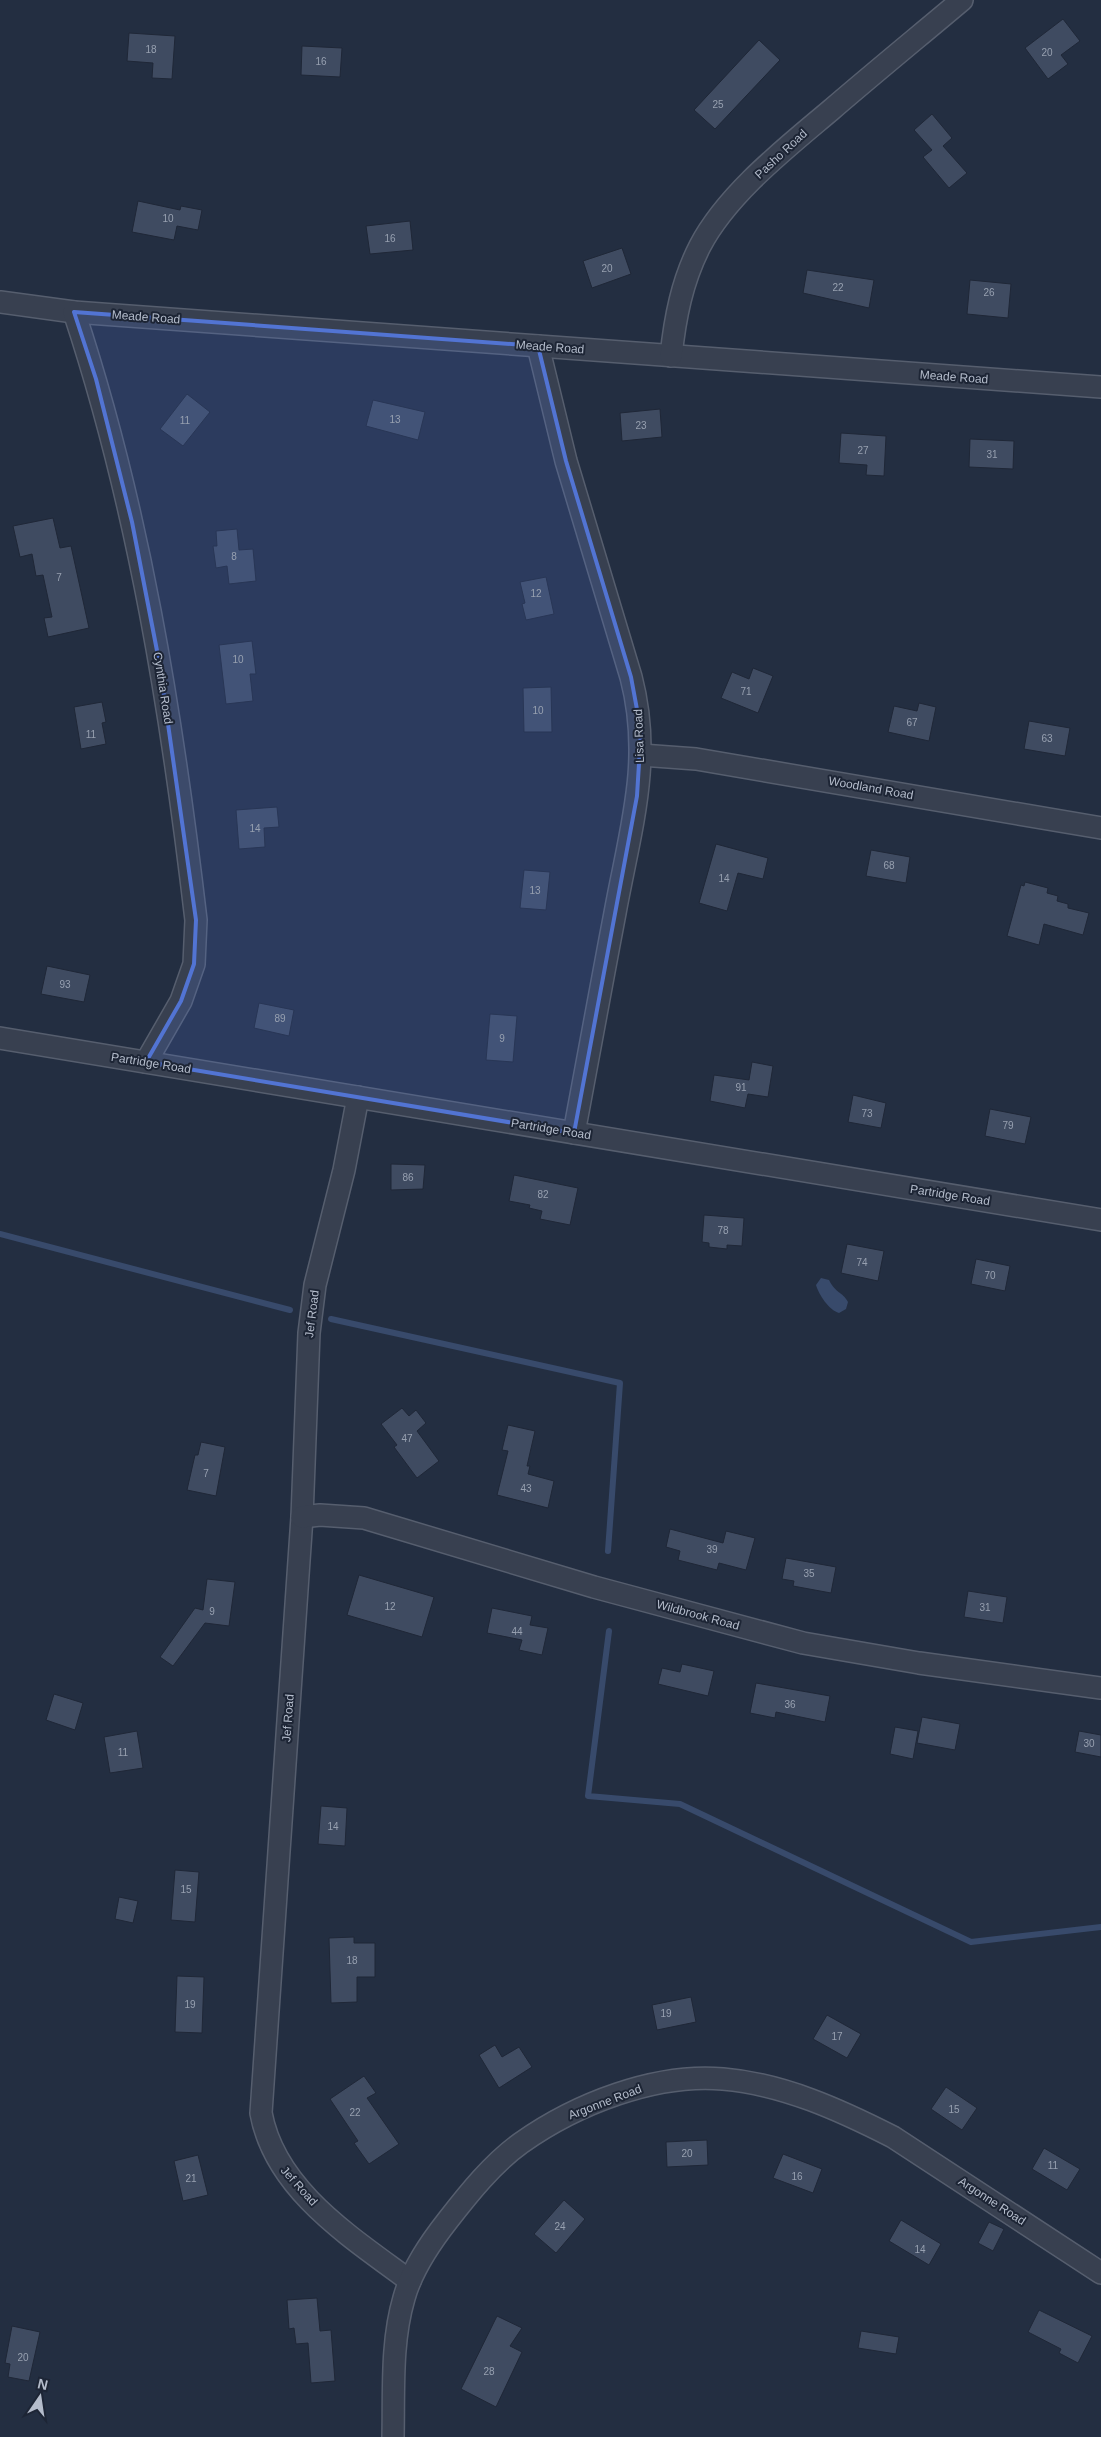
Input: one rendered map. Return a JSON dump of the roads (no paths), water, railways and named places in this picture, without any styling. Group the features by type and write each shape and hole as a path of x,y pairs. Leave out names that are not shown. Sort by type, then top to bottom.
{"street":[{"name":"Pasho Road","path":"671,356 676,315 686,279 700,246 728,206 788,146 962,0"},
{"name":"Meade Road","path":"0,302 74,312 1101,387"},
{"name":"Cynthia Road","path":"74,312 96,379 136,541 159,661 196,920 194,964 188,982 181,1001 146,1062"},
{"name":"Lisa Road","path":"538,346 566,461 638,705 641,755 637,796 574,1133"},
{"name":"Woodland Road","path":"641,755 696,759 1101,828"},
{"name":"Partridge Road","path":"0,1038 1101,1220"},
{"name":"Jef Road","path":"358,1097 344,1170 315,1285 309,1333 302,1517 261,2113 268,2140 287,2176 336,2225 410,2281"},
{"name":"Wildbrook Road","path":"302,1517 320,1515 364,1518 504,1558 594,1588 803,1643 900,1660 1101,1688"},
{"name":"Argonne Road","path":"393,2437 398,2328 404,2298 410,2281 437,2234 462,2202 520,2144 556,2120 625,2092 669,2081 698,2079 756,2083 812,2101 860,2120 893,2137 1101,2273"}],"water":[{"path":"821,1278 829,1280 834,1288 846,1298 848,1302 846,1309 839,1313 825,1302 816,1285"}],"waterway":[{"path":"0,1234 290,1310"},
{"path":"331,1319 620,1383 608,1551"},
{"path":"609,1631 588,1796 680,1804 971,1942 1101,1927"}]}
